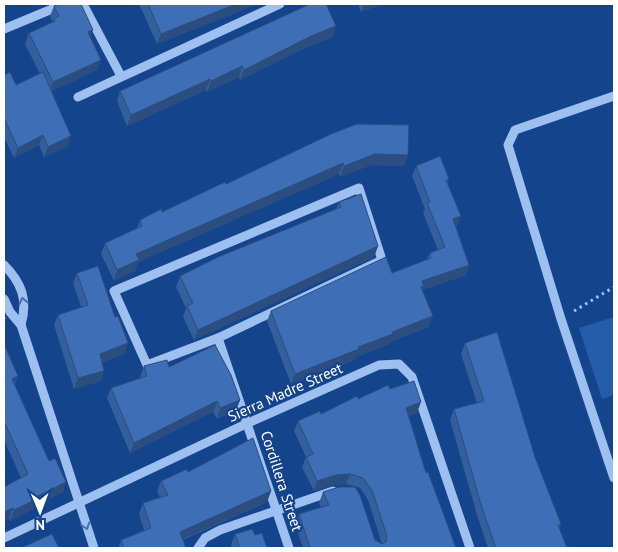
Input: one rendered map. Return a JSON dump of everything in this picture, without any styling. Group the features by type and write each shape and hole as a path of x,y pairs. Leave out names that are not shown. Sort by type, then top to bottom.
{"street":[{"path":"4,29 64,4"},
{"path":"83,4 121,76"},
{"path":"78,97 280,4"},
{"path":"614,96 516,130 508,145 561,319 614,478"},
{"path":"359,188 382,260 218,338 147,365 114,291 359,188"},
{"path":"4,264 17,278 26,308 21,325"},
{"path":"4,299 10,312 21,325 94,548"},
{"name":"Cordillera Street","path":"218,338 289,548"},
{"name":"Sierra Madre Street","path":"4,538 248,423 379,365 399,364 412,377 470,548"},
{"path":"198,548 205,538 220,530 334,491 345,490"}],"path":[{"path":"561,319 614,287"}],"shaded area":[{"path":"614,317 614,395 602,399 579,328"}],"building":[{"path":"60,4 81,4 93,30 88,32 101,60 53,82 29,33 55,21 54,19 59,16 54,6"},
{"path":"148,4 236,4 161,34"},
{"path":"310,4 326,4 336,26 311,36 244,70 242,66 131,115 120,91"},
{"path":"10,72 16,85 43,72 71,136 48,147 43,135 18,148 4,118 4,75"},
{"path":"357,124 409,125 408,155 375,154 344,166 343,163 136,254 139,260 117,270 105,243 142,226 140,220 161,209 162,212 225,182 226,184 331,134"},
{"path":"440,156 449,179 446,180 461,216 453,219 469,265 422,281 424,286 421,287 433,316 358,347 359,349 295,374 271,311 386,257 392,273 431,258 430,253 445,247 427,203 430,202 416,166"},
{"path":"361,194 378,246 198,330 187,306 193,303 180,276 218,257 341,207 339,202"},
{"path":"98,266 115,317 118,316 128,343 100,354 104,371 78,378 58,315 88,305 77,273"},
{"path":"497,332 535,457 561,524 558,525 567,548 496,548 481,505 454,409 484,401 465,343"},
{"path":"4,344 18,376 12,379 49,461 55,458 66,482 38,496 39,498 14,510 13,508 4,512 4,487 28,474 4,421"},
{"path":"215,345 231,375 240,400 220,408 217,401 134,443 111,388 147,376 144,366 167,360 169,367"},
{"path":"414,381 421,402 406,408 426,473 428,472 456,548 310,548 299,514 329,505 323,492 339,487 355,487 360,495 375,540 382,544 386,542 387,536 372,490 363,478 350,474 336,475 317,481 306,457 313,454 298,421 320,411 321,414 357,396 358,399 388,385 390,389"},
{"path":"253,438 271,491 180,532 186,548 124,548 121,540 151,528 143,503 168,495 161,481 187,469 188,472"},
{"path":"252,529 255,535 262,533 267,548 240,548 235,534"},
{"path":"52,534 59,548 21,548"}]}
